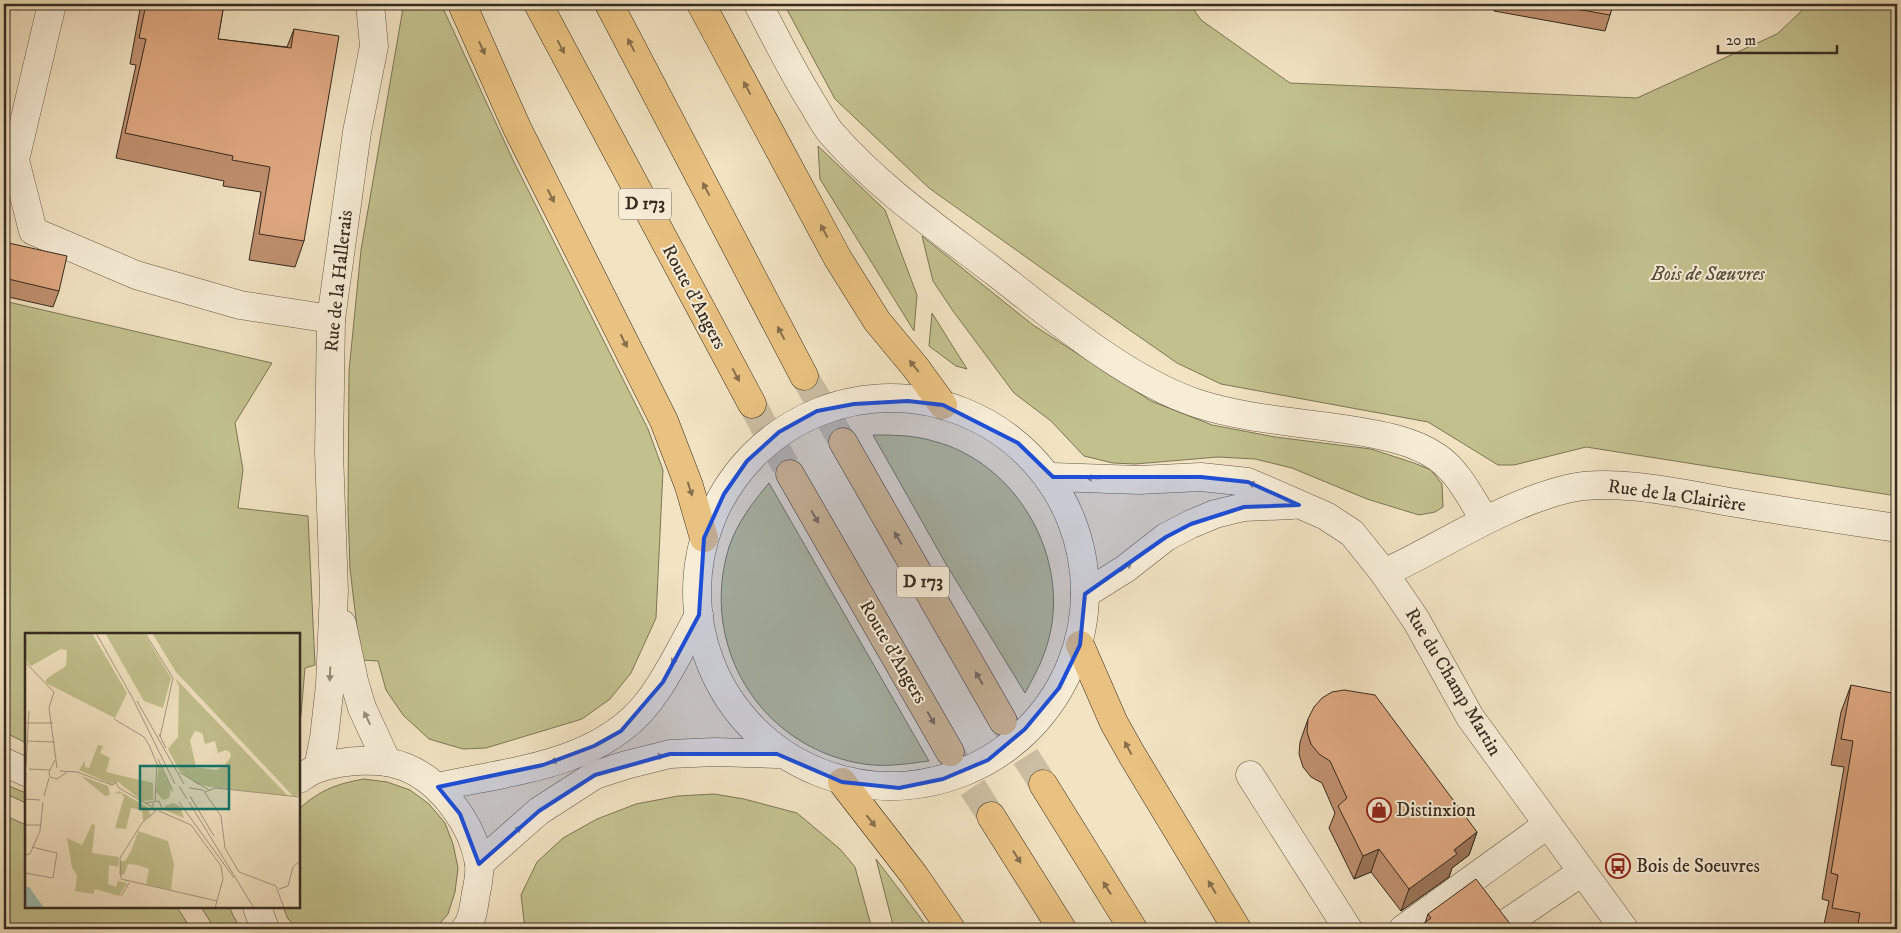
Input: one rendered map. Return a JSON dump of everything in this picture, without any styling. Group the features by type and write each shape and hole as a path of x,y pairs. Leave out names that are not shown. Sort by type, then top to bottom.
{"highway":[{"path":"462,4 517,128 664,421 689,486 704,538"},
{"name":"Route d'Angers","path":"538,4 752,404"},
{"path":"609,4 804,376"},
{"path":"701,4 837,257 878,321 943,405"},
{"name":"D 173","path":"843,442 1003,721"},
{"name":"Route d'Angers","path":"790,474 950,752"},
{"path":"1080,645 1114,723 1237,929"},
{"path":"842,782 914,875 951,929"},
{"path":"1043,784 1133,929"},
{"path":"991,816 1062,929"}],"street":[{"path":"52,4 15,160 33,231 136,275 240,305 331,319"},
{"name":"Rue de la Hallerais","path":"308,773 324,738 330,685 334,591 329,452 331,319 357,132 374,46 370,4"},
{"path":"758,4 800,84 830,132 859,163 918,214 1066,327 1144,379 1171,394 1196,403 1224,411 1378,434 1411,444 1437,457 1456,475 1485,520"},
{"path":"479,864 539,811 595,775 670,754 715,752 777,754 842,782 899,788 943,779 988,760 1025,729 1059,688 1080,645 1085,594 1084,561 1076,525 1053,477 1018,443 988,424 943,405 908,401 854,404 817,411 779,432 747,461 724,494 704,538 698,580 699,615 710,656 724,691 746,723 777,754"},
{"name":"Rue du Champ Martin","path":"1053,477 1139,480 1201,477 1248,482 1326,516 1352,533 1384,573 1416,620 1470,717 1624,929"},
{"name":"Rue de la Clairière","path":"1384,573 1485,520 1527,501 1568,488 1604,485 1653,489 1897,528"},
{"name":"Rue du Champ Martin","path":"1085,594 1124,569 1166,537 1207,517 1244,507 1299,505"},
{"name":"Rue de la Hallerais","path":"334,591 362,708 387,762"},
{"path":"438,787 543,765 594,746 621,731 648,703 662,682 699,615"},
{"path":"308,773 350,761 387,762 406,767 438,787 460,814 471,837 479,864 477,887 468,928"},
{"path":"4,762 25,772"},
{"path":"1250,775 1348,929"},
{"path":"1403,929 1547,824"},
{"path":"1504,927 1582,872"},
{"path":"257,908 265,929"}],"highlighted area":[{"path":"908,401 943,405 1018,443 1053,477 1201,477 1248,482 1299,505 1244,507 1191,524 1166,537 1085,594 1080,645 1059,688 1025,729 988,760 943,779 899,788 842,782 777,754 670,754 595,775 539,811 479,864 460,814 438,787 543,765 594,746 621,731 663,682 699,615 704,538 724,494 747,461 779,432 817,411 854,404"}],"green space":[{"path":"403,4 441,4 513,160 648,429 663,470 656,618 631,673 610,699 582,719 486,748 463,749 429,739 403,715 386,690 378,661 361,660 350,569 348,510 349,371 361,250"},
{"name":"Bois de Sœuvres","path":"784,4 1190,4 1201,20 1290,83 1637,98 1777,34 1809,4 1897,4 1897,496 1586,447 1514,465 1498,465 1428,422 1221,384 1177,363 929,188 835,99"},
{"path":"818,146 885,210 917,295 914,331 820,179"},
{"path":"922,236 1033,325 1151,401 1212,425 1275,437 1371,449 1414,463 1431,470 1442,484 1443,507 1435,512 1419,515 1367,499 1292,468 1255,459 1218,457 1135,464 1113,463 1084,456 1051,421 1014,393 953,311 933,281"},
{"path":"4,301 272,363 235,423 243,470 238,508 308,516 315,665 305,668 300,717 300,633 25,633 25,742 4,732"},
{"path":"932,313 967,369 956,366 929,346"},
{"path":"873,435 896,435 918,438 933,441 963,452 989,469 1012,491 1030,517 1043,545 1051,576 1053,607 1047,645 1025,693 946,564"},
{"path":"769,483 929,761 876,765 858,763 823,752 791,735 765,712 745,684 730,653 722,619 722,583 729,547 736,530 751,505"},
{"path":"364,779 387,782 410,790 429,804 445,823 453,844 458,868 455,892 448,914 435,929 298,929 288,919 283,908 300,908 300,808 321,792 345,783"},
{"path":"4,784 25,793 25,803 4,793"},
{"path":"714,794 744,799 797,813 840,849 855,867 872,929 525,929 521,895 537,862 563,838 597,819 636,804 678,796"},
{"path":"4,815 25,825 25,908 178,908 191,929 4,929"},
{"path":"876,859 929,929 894,929"},
{"path":"202,908 230,908 240,929 215,929"}],"building":[{"path":"146,4 224,4 218,39 291,48 294,29 339,36 304,241 259,234 270,167 232,160 233,156 125,133 146,39 139,38"},
{"path":"1548,4 1613,4 1610,15"},
{"path":"4,242 67,256 59,291 4,278"},
{"path":"1851,685 1897,694 1897,929 1857,929 1860,913 1832,908 1838,875 1831,873 1853,741 1841,739"},
{"path":"1344,690 1375,695 1477,832 1454,850 1457,854 1409,889 1379,849 1363,856 1338,806 1347,798 1330,761 1319,754 1311,744 1307,732 1308,719 1314,707 1322,698 1332,692"},
{"path":"1476,879 1514,929 1416,929 1431,918 1428,914"}],"tunnel":[{"path":"804,376 843,442"},
{"path":"752,404 790,474"},
{"path":"1003,721 1043,784"},
{"path":"950,752 991,816"}],"place":[{"name":"Distinxion","path":"1379,810"},
{"name":"Bois de Soeuvres","path":"1618,866"}]}
